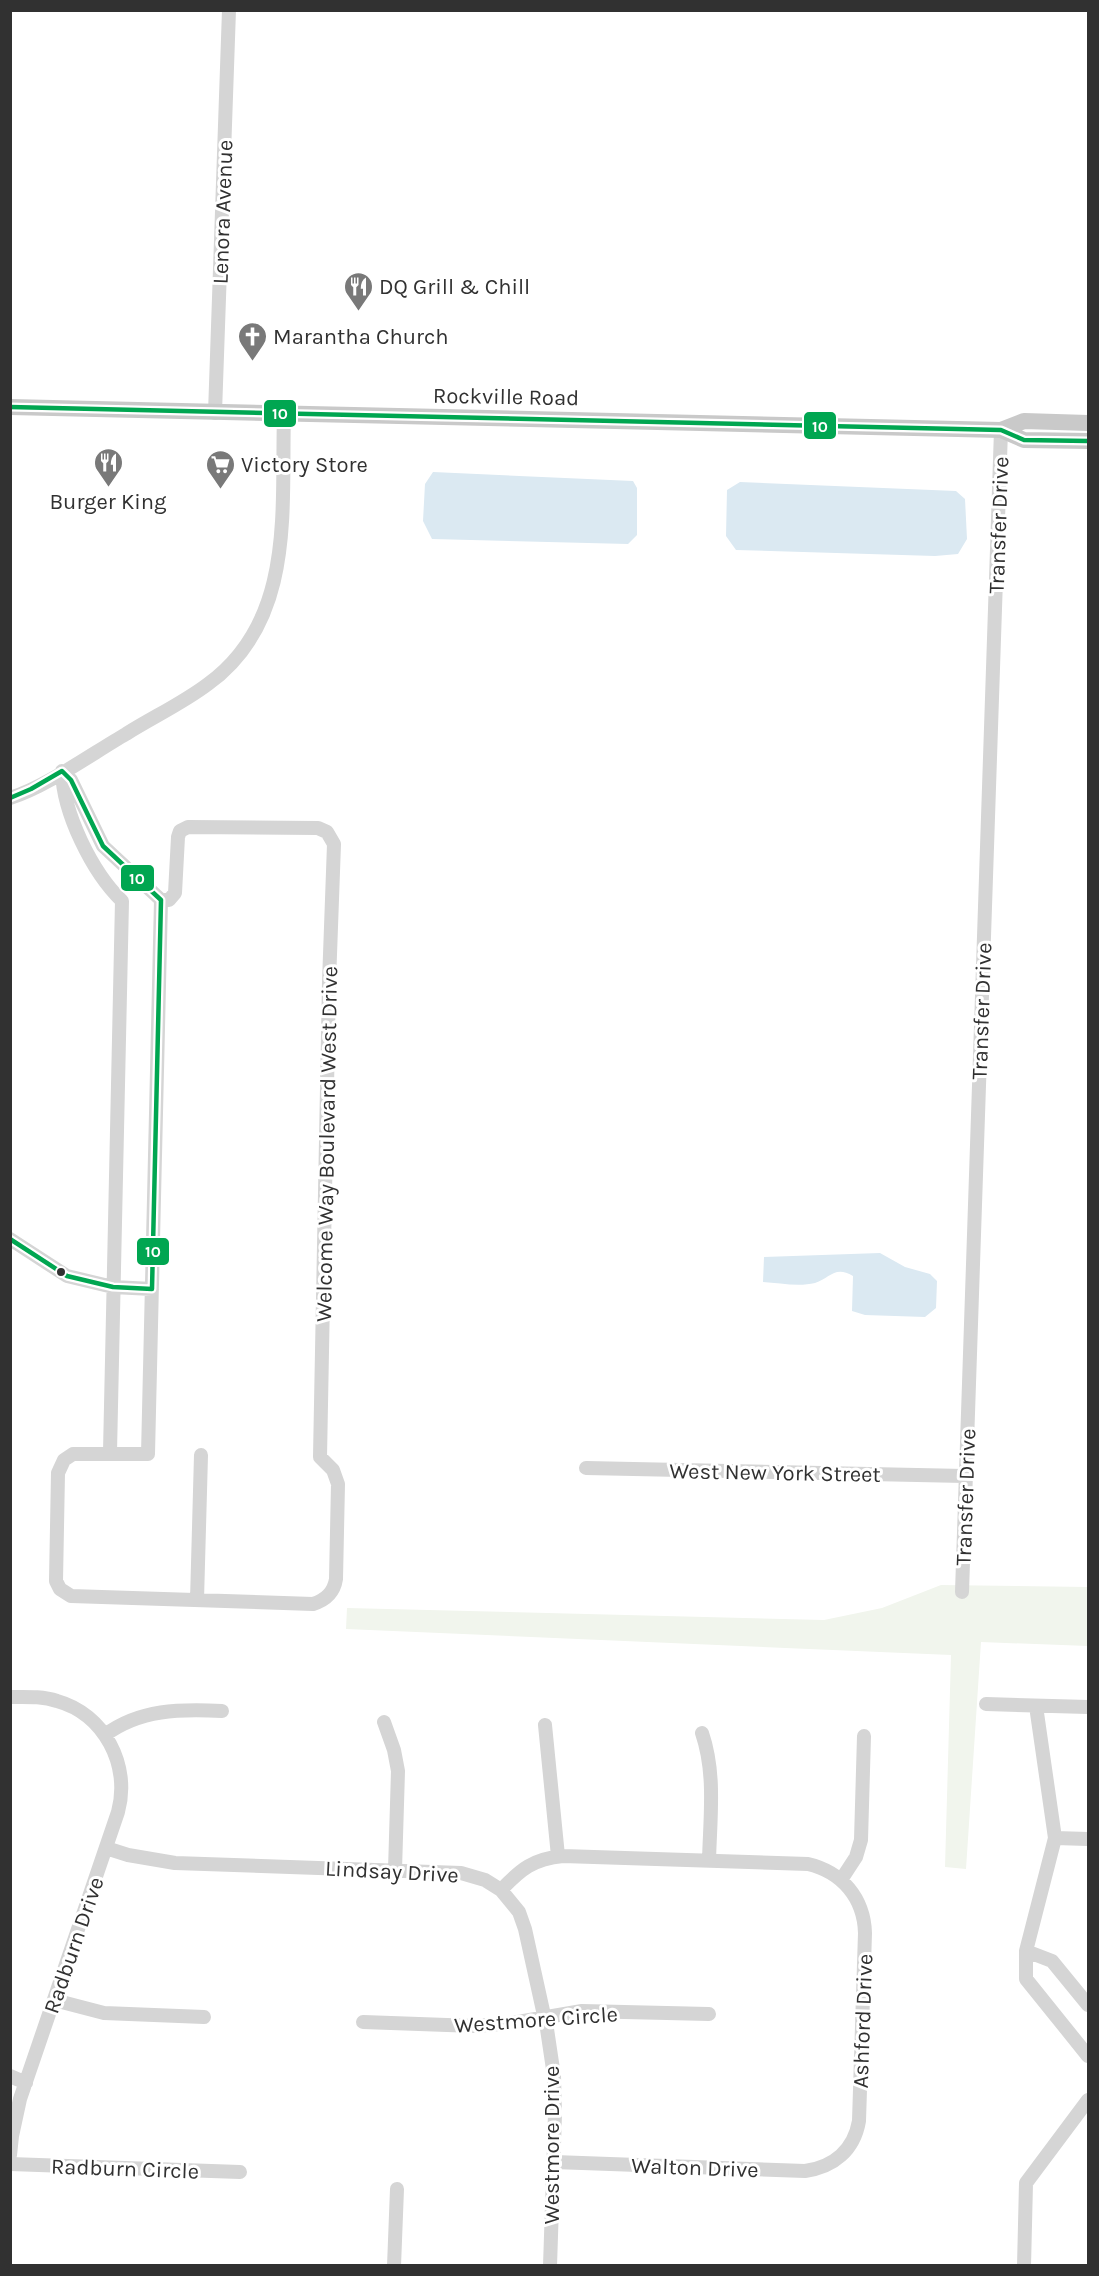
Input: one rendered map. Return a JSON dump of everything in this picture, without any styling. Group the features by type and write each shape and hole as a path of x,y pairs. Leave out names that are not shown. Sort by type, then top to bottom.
{"main road":[{"name":"Rockville Road","path":"10,407 1001,430 1024,440 1089,441"},
{"name":"Rockville Road","path":"1001,430 1024,421 1089,423"}],"street":[{"name":"Lenora Avenue","path":"215,413 229,10"},
{"path":"10,798 31,789 207,685 234,660 256,631 272,593 279,561 284,414"},
{"name":"Transfer Drive","path":"962,1592 1001,430"},
{"path":"62,771 71,780 103,846 161,900 148,1454 87,1452 71,1455 64,1460 59,1470 56,1578 60,1589 72,1596 197,1600 201,1455"},
{"path":"62,771 63,785 83,849 122,901 110,1452"},
{"name":"Welcome Way Boulevard West Drive","path":"161,900 169,900 175,893 177,839 182,830 190,826 318,828 327,832 334,844 329,982 320,1457 333,1470 338,1487 335,1587 328,1596 313,1604 197,1600"},
{"path":"10,1239 67,1276 113,1287 152,1289"},
{"name":"West New York Street","path":"585,1468 965,1476"},
{"name":"Radburn Drive","path":"10,1697 44,1698 71,1706 90,1718 105,1736 116,1756 122,1784 118,1812 15,2117 10,2155"},
{"path":"986,1704 1089,1707"},
{"path":"1036,1706 1055,1838 1026,1951 1026,1979 1089,2056"},
{"path":"105,1736 137,1718 155,1712 186,1709 222,1711"},
{"path":"384,1722 397,1764 395,1870"},
{"path":"545,1725 558,1856"},
{"path":"702,1733 711,1778 708,1861"},
{"path":"501,1890 530,1864 558,1856 808,1864 829,1872 840,1880 856,1857 861,1840 864,1736"},
{"path":"1055,1838 1089,1839"},
{"name":"Lindsay Drive","path":"106,1848 128,1855 175,1863 395,1870 471,1875 501,1890"},
{"name":"Ashford Drive","path":"835,2161 849,2148 856,2135 859,2121 865,1933 863,1915 858,1902 840,1880"},
{"name":"Westmore Drive","path":"501,1890 514,1904 524,1925 544,2016 554,2076 554,2162 550,2265"},
{"path":"1026,1951 1052,1961 1089,2006"},
{"path":"54,2000 104,2013 204,2017"},
{"name":"Westmore Circle","path":"363,2022 475,2026 512,2023 591,2010 709,2014"},
{"path":"10,2076 26,2083"},
{"path":"1024,2265 1026,2183 1089,2100"},
{"name":"Walton Drive","path":"554,2162 805,2171 819,2169 835,2161"},
{"name":"Radburn Circle","path":"10,2164 240,2172"},
{"path":"394,2265 397,2189"}],"shaded area":[{"path":"433,472 633,481 637,488 637,535 628,544 432,539 423,521 425,484"},
{"path":"740,482 956,491 965,499 967,539 958,554 935,556 736,550 726,536 727,490"},
{"path":"880,1253 905,1267 930,1274 937,1281 936,1308 925,1317 865,1315 852,1311 853,1276 842,1272 833,1273 820,1281 809,1284 763,1282 764,1257"},
{"path":"941,1585 1088,1587 1088,1646 981,1642 966,1869 945,1867 951,1655 346,1629 347,1608 824,1620 882,1608"}],"transit line":[{"name":"10","path":"10,407 1001,430 1024,440 1088,441"},
{"name":"10","path":"10,798 62,771 71,780 103,846 161,900 152,1289 113,1287 67,1276 10,1239"}],"place":[{"name":"DQ Grill & Chill","path":"358,312"},
{"name":"Marantha Church","path":"252,362"},
{"name":"Burger King","path":"108,488"},
{"name":"Victory Store","path":"220,490"}]}
